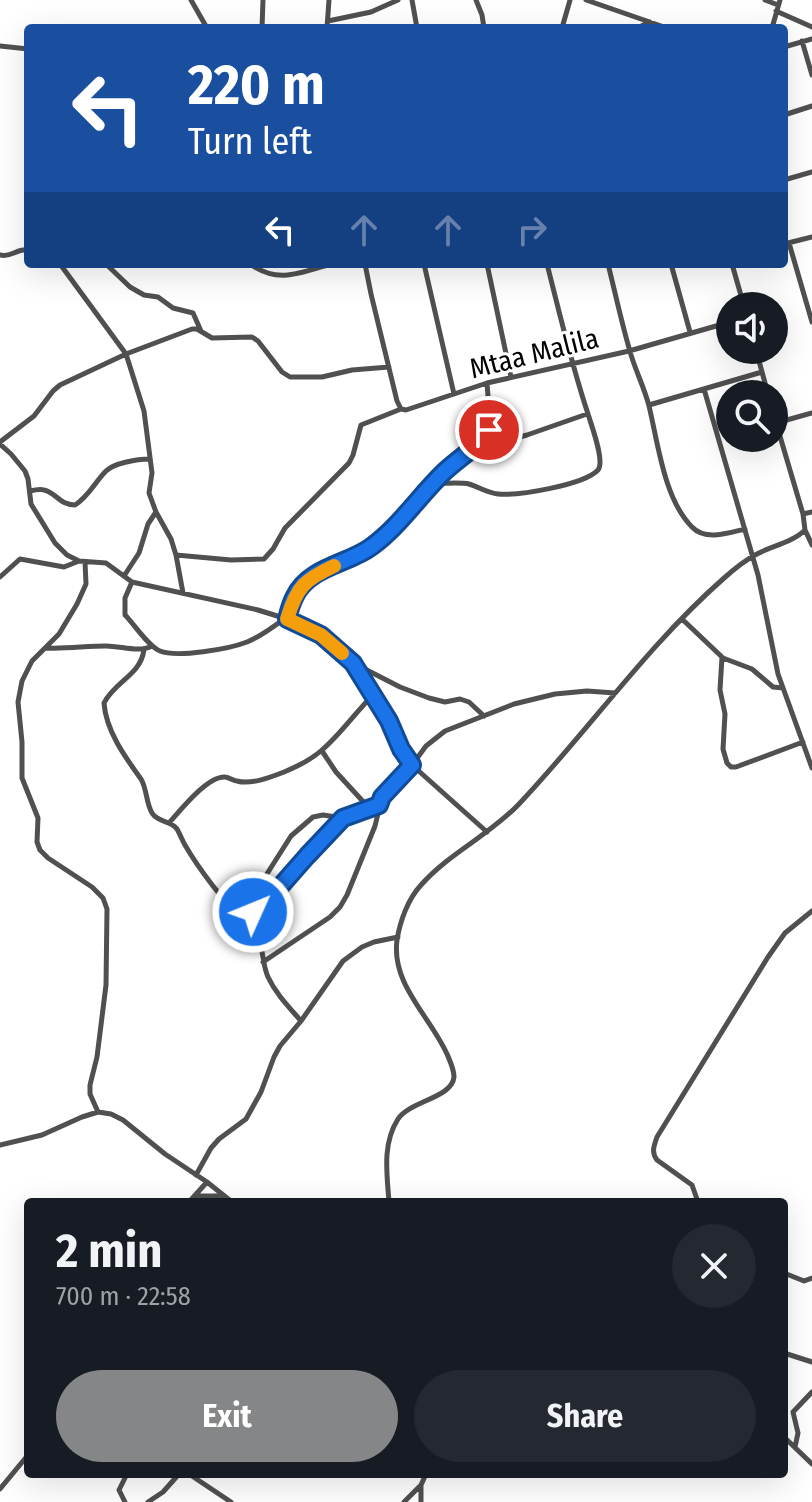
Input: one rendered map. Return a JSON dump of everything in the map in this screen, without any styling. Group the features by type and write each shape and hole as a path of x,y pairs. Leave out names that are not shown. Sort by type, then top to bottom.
{"street":[{"path":"191,0 205,24"},
{"path":"262,24 263,0"},
{"path":"328,24 329,0"},
{"path":"331,24 398,0"},
{"path":"412,0 416,24"},
{"path":"476,0 483,24"},
{"path":"563,24 570,0"},
{"path":"586,0 656,24"},
{"path":"765,0 812,27"},
{"path":"646,24 650,22"},
{"path":"788,46 812,39"},
{"path":"802,41 812,75"},
{"path":"0,46 24,49"},
{"path":"788,114 812,106"},
{"path":"788,179 812,172"},
{"path":"788,243 812,237"},
{"path":"788,246 812,322"},
{"path":"0,255 24,249"},
{"path":"65,268 126,354 144,411 152,473 149,493 171,539 183,593"},
{"path":"110,268 130,287 144,295 158,297 173,308 193,313 202,331"},
{"path":"256,268 280,277 315,268"},
{"path":"366,268 401,409"},
{"path":"425,268 454,394"},
{"path":"488,268 511,377"},
{"path":"433,483 468,484 503,495 559,487 581,480 597,471 601,464 548,268"},
{"path":"609,268 629,351 649,405 666,479 677,504 692,527 699,532 712,535 745,529"},
{"path":"672,268 690,332"},
{"path":"733,268 740,292"},
{"name":"Mtaa Malila","path":"176,555 231,560 264,559 285,528 349,463 361,425 401,409 414,409 487,383 629,351 716,326"},
{"path":"82,561 67,555 55,543 31,504 25,471 1,446 34,416 60,385 126,354 192,329 212,338 252,337 290,377 322,377 352,370 389,367"},
{"path":"760,364 764,380"},
{"path":"649,405 762,372"},
{"path":"132,582 125,598 125,615 159,651 198,653 245,643 264,633 286,619 294,597 312,576 371,547 489,430 487,383"},
{"path":"704,389 758,575 783,688 812,768"},
{"path":"788,417 812,413"},
{"path":"470,450 527,435 587,414"},
{"path":"785,452 805,530 812,545"},
{"path":"30,491 42,489 68,505 75,505 92,491 109,468 134,459 150,459"},
{"path":"124,576 139,553 148,524 156,512"},
{"path":"803,514 812,512"},
{"path":"389,1198 387,1152 399,1117 409,1108 443,1092 454,1078 440,1040 407,989 396,957 402,921 412,897 436,870 516,807 682,619 724,578 752,556 805,530"},
{"path":"0,577 20,559 64,567 82,561 106,563 132,582 286,619 321,635 353,663 400,687 445,702 460,699 469,702 484,716"},
{"path":"82,561 86,584 77,604 59,634 32,661 22,681 18,702 22,778 38,818 37,842 40,850 92,887 103,898 107,909 106,985 97,1057 90,1085 90,1094 98,1112"},
{"path":"682,619 722,657 752,669 773,687 783,688"},
{"path":"45,648 118,646 144,650 152,646"},
{"path":"144,650 138,668 109,694 104,703 119,746 143,782 153,815 177,828 204,875 257,937 268,978 301,1021"},
{"path":"722,657 720,690 725,714 723,749 727,763 736,767 803,742"},
{"path":"353,663 412,765 487,832"},
{"path":"263,962 340,907 375,826 382,797 426,746 445,731 514,704 555,694 587,691 616,693"},
{"path":"169,823 190,800 217,779 226,777 238,782 258,780 286,771 322,751 372,696"},
{"path":"322,751 336,772 369,808"},
{"path":"242,920 278,889 343,818 379,805"},
{"path":"232,907 258,888 281,849 306,821 323,815 343,818"},
{"path":"697,1198 692,1185 657,1160 652,1150 657,1137 768,957 785,933 812,911"},
{"path":"196,1175 219,1139 246,1119 261,1092 274,1057 343,961 362,947 398,937"},
{"path":"0,1145 42,1135 98,1112 111,1114 227,1198"},
{"path":"193,1198 207,1182"},
{"path":"196,1198 224,1196"},
{"path":"788,1275 804,1281 812,1278"},
{"path":"788,1354 812,1362"},
{"path":"795,1447 798,1433 793,1412 812,1392"},
{"path":"788,1441 812,1464"},
{"path":"0,1489 24,1460"},
{"path":"125,1478 119,1490 125,1502"},
{"path":"148,1502 175,1478"},
{"path":"195,1478 231,1502"},
{"path":"404,1502 424,1478"},
{"path":"421,1485 421,1502"}],"slow traffic":[{"path":"334,566 312,576 300,588 287,619 310,628 342,653"}],"route":[{"path":"253,912 343,818 379,805 382,797 412,765 353,663 321,635 287,619 294,597 312,576 371,547 489,430"}]}
